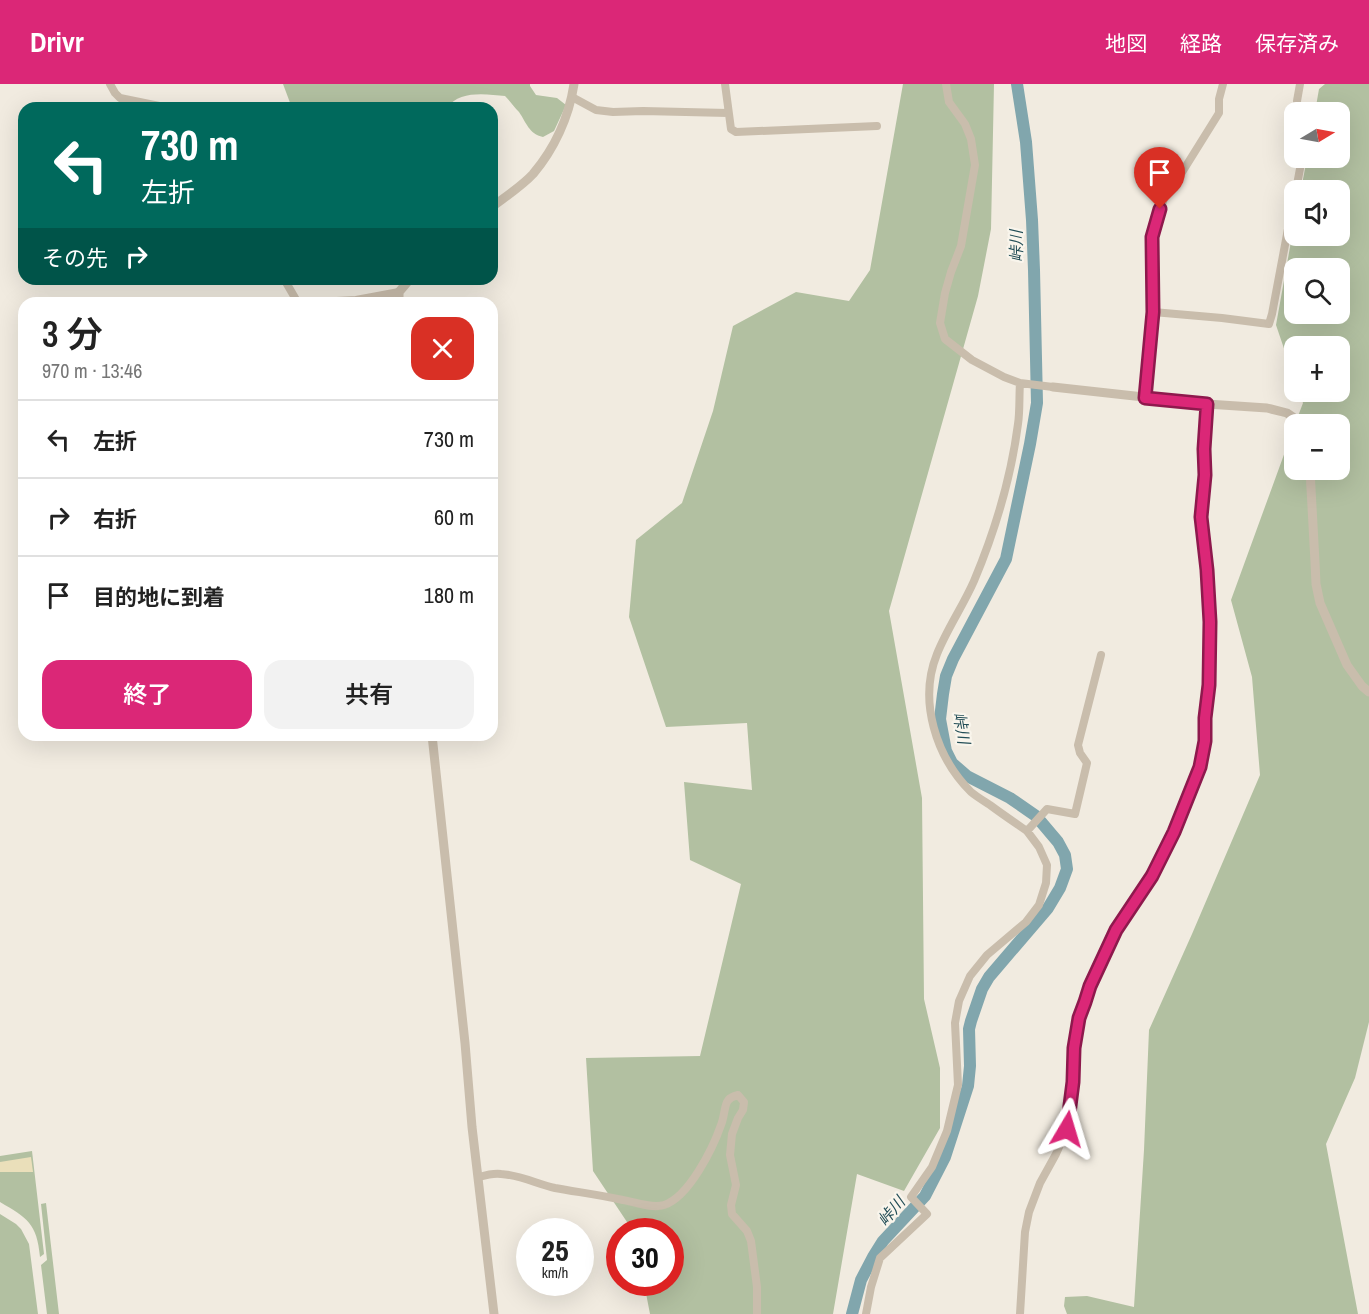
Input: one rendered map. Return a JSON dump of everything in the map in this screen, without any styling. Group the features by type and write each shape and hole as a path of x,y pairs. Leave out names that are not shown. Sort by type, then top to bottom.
{"street":[{"path":"110,84 120,98 140,102"},
{"path":"498,202 532,175 555,140 564,122 574,84"},
{"path":"725,84 731,129 738,133 877,126"},
{"path":"946,84 949,102 971,139 975,165 961,246 945,293 940,323 945,339 972,360 1020,383 1145,398 1267,408 1288,414"},
{"path":"1145,398 1153,312 1152,237 1165,195 1176,182 1219,113 1219,99 1223,84"},
{"path":"1297,102 1300,84"},
{"path":"572,98 596,110 613,112 728,113"},
{"path":"1153,312 1269,324 1285,246"},
{"path":"372,297 399,292 405,285"},
{"path":"399,292 399,297"},
{"path":"866,1314 880,1258 927,1214 911,1197 932,1167 947,1131 958,1085 955,1023 959,1001 970,976 987,955 1026,922 1039,905 1046,883 1047,865 1039,847 1027,831 972,792 946,761 937,740 929,708 931,675 937,654 975,580 995,526 1009,474 1018,423 1020,383"},
{"path":"1020,1314 1029,1212 1040,1183 1067,1129 1079,1018 1090,986 1116,930 1152,876 1174,832 1202,758 1209,685 1210,622 1201,517 1207,404"},
{"path":"1311,480 1316,584 1320,603 1347,665 1369,692"},
{"path":"1027,831 1047,808 1075,814 1087,763 1078,745 1101,655"},
{"path":"433,741 494,1314"},
{"path":"479,1177 500,1173 553,1187 662,1206 673,1200 694,1179 713,1144 727,1101 738,1095 744,1102 743,1110 732,1134 730,1155 736,1185 730,1205 732,1214 747,1231 751,1240 757,1287 757,1314"}],"green space":[{"path":"283,84 530,84 536,95 557,98 566,105 554,131 543,137 531,130 505,96 473,94 452,102 290,102"},
{"path":"903,84 994,84 991,229 978,296 889,611 922,798 924,999 940,1068 940,1128 904,1191 857,1174 833,1314 650,1314 647,1296 684,1296 684,1218 624,1218 593,1171 586,1058 700,1056 741,884 690,860 684,782 752,790 747,723 666,727 629,617 636,540 682,503 713,411 733,326 796,292 849,301 870,270"},
{"path":"1325,84 1369,84 1369,1022 1355,1078 1326,1144 1358,1314 1067,1314 1064,1306 1065,1297 1087,1296 1134,1307 1149,1030 1260,775 1252,677 1231,600 1284,454 1284,480 1350,480 1350,414 1299,414 1303,402 1350,402 1350,336 1284,336 1284,349 1276,325 1284,281 1284,324 1350,324 1350,258 1288,258 1290,246 1350,246 1350,180 1303,180 1305,168 1350,168 1350,102 1317,102 1319,89"},
{"path":"32,1151 44,1254 40,1257 36,1236 29,1223 24,1217 0,1202 0,1156"},
{"path":"46,1203 59,1314 47,1314 41,1265 47,1260 41,1204"},
{"path":"0,1214 21,1229 29,1244 38,1314 0,1314"}],"sand":[{"path":"31,1157 33,1172 0,1172 0,1162"}],"waterway":[{"name":"峠川","path":"852,1314 861,1280 873,1257 883,1241 925,1196 945,1157 968,1086 969,1029 982,989 989,977 1048,908 1060,888 1067,869 1065,855 1058,842 1036,816 1010,798 967,776 952,763 946,751 940,719 946,676 953,659 1006,559 1037,403 1032,220 1026,142 1017,84"}],"route":[{"path":"1067,1129 1073,1082 1074,1048 1079,1018 1090,986 1116,930 1152,876 1174,832 1200,767 1205,741 1210,622 1201,517 1207,404 1145,398 1153,312 1152,237 1160,209"}]}
